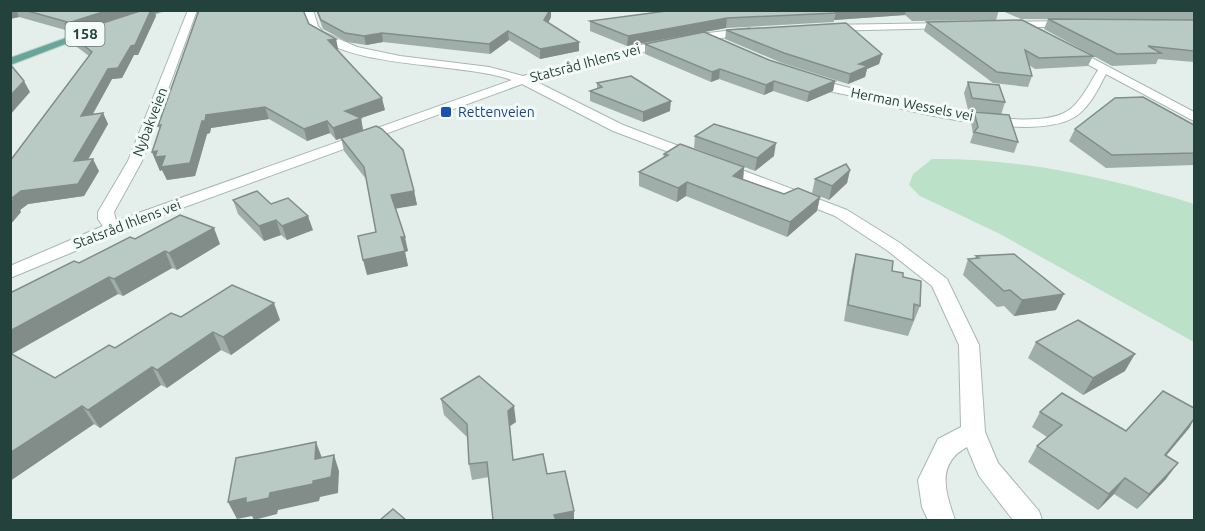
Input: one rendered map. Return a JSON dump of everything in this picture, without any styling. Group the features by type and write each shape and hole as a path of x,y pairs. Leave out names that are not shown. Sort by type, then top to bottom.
{"main road":[{"name":"158","path":"120,23 162,10"},
{"name":"158","path":"10,62 103,28"}],"street":[{"name":"Nybakveien","path":"113,229 106,219 106,212 135,161 194,10"},
{"path":"308,10 312,24 318,33 342,46 375,54 491,71 523,80 608,124 774,185 841,213 894,247 940,283 969,345 973,432 988,469 1029,520"},
{"path":"999,16 1052,40 1194,117"},
{"path":"988,25 1086,24"},
{"path":"809,28 965,26"},
{"name":"Statsråd Ihlens vei","path":"10,273 113,229 413,118 523,80 619,53 705,36 766,30"},
{"path":"705,36 726,46"},
{"name":"Herman Wessels vei","path":"798,76 856,95 898,104 1016,122 1066,118 1079,108 1104,69"},
{"path":"942,520 935,507 931,480 947,446 973,432"}],"green space":[{"path":"932,159 998,162 1065,171 1194,204 1194,342 998,233 920,196 909,185 913,174"}],"building":[{"path":"24,10 109,10 65,24 67,22"},
{"path":"143,10 151,10 135,45 131,46 118,68 108,69 81,116 103,113 74,161 93,159 78,184 21,191 12,198 14,199 10,203 10,161 92,52 69,34"},
{"path":"199,10 303,10 309,24 336,39 328,40 382,98 345,111 361,118 333,128 327,121 304,129 265,107 206,115 205,121 202,121 190,163 161,167 165,156 155,157 157,151 152,152 161,125 158,126"},
{"path":"317,10 550,10 544,20 579,42 540,49 508,31 489,44 382,33 364,36 345,33 321,20"},
{"path":"674,10 833,10 836,13 727,18 628,36 590,21"},
{"path":"914,10 974,10 915,11"},
{"path":"1048,19 1194,20 1194,51 1148,46 1161,53 1117,54"},
{"path":"1022,20 1093,56 1039,58 1025,50 1032,76 997,72 927,22"},
{"path":"846,23 882,54 859,64 868,66 850,74 784,53 726,30"},
{"path":"704,32 769,60 835,81 809,92 774,81 766,85 720,69 712,72 645,44"},
{"path":"10,64 24,81 10,96"},
{"path":"631,76 671,101 643,112 590,91 602,87 597,83"},
{"path":"968,82 999,85 1005,102 972,98"},
{"path":"1143,97 1194,125 1194,153 1112,155 1075,129 1115,98"},
{"path":"974,112 1009,115 1018,142 974,132 978,127"},
{"path":"714,124 776,143 757,158 695,136"},
{"path":"376,126 403,150 414,191 391,195 405,237 401,237 405,251 363,260 358,236 376,232 364,167 341,138"},
{"path":"680,144 744,167 733,176 784,194 798,188 820,197 790,222 687,182 678,188 639,172 668,155 664,154"},
{"path":"846,164 850,170 832,186 815,179"},
{"path":"257,191 271,204 288,198 308,216 282,226 276,220 259,226 233,200"},
{"path":"180,215 214,228 169,253 165,251 114,279 109,277 10,331 10,293 74,261 79,263 130,237 135,239"},
{"path":"856,254 893,261 892,271 903,273 903,277 921,281 920,306 914,304 913,320 848,305"},
{"path":"1014,254 1064,294 1022,300 1010,290 1004,291 968,259 979,258 976,256"},
{"path":"232,285 274,303 223,337 213,332 157,370 152,367 88,410 82,406 10,453 10,353 55,378 109,345 115,348 171,313 181,317"},
{"path":"1078,320 1135,354 1093,378 1036,342"},
{"path":"479,376 514,406 508,411 513,460 543,454 547,474 565,471 574,511 554,515 556,520 493,520 487,462 469,464 467,424 441,399"},
{"path":"1163,391 1194,408 1194,419 1165,455 1178,463 1149,494 1125,478 1109,494 1037,446 1062,425 1040,412 1062,393 1126,431"},
{"path":"316,442 315,459 334,455 331,477 313,481 313,484 270,493 269,498 246,503 246,498 228,502 236,458"},
{"path":"393,509 406,520 380,520"}],"place":[{"name":"Rettenveien","path":"446,112"}]}
